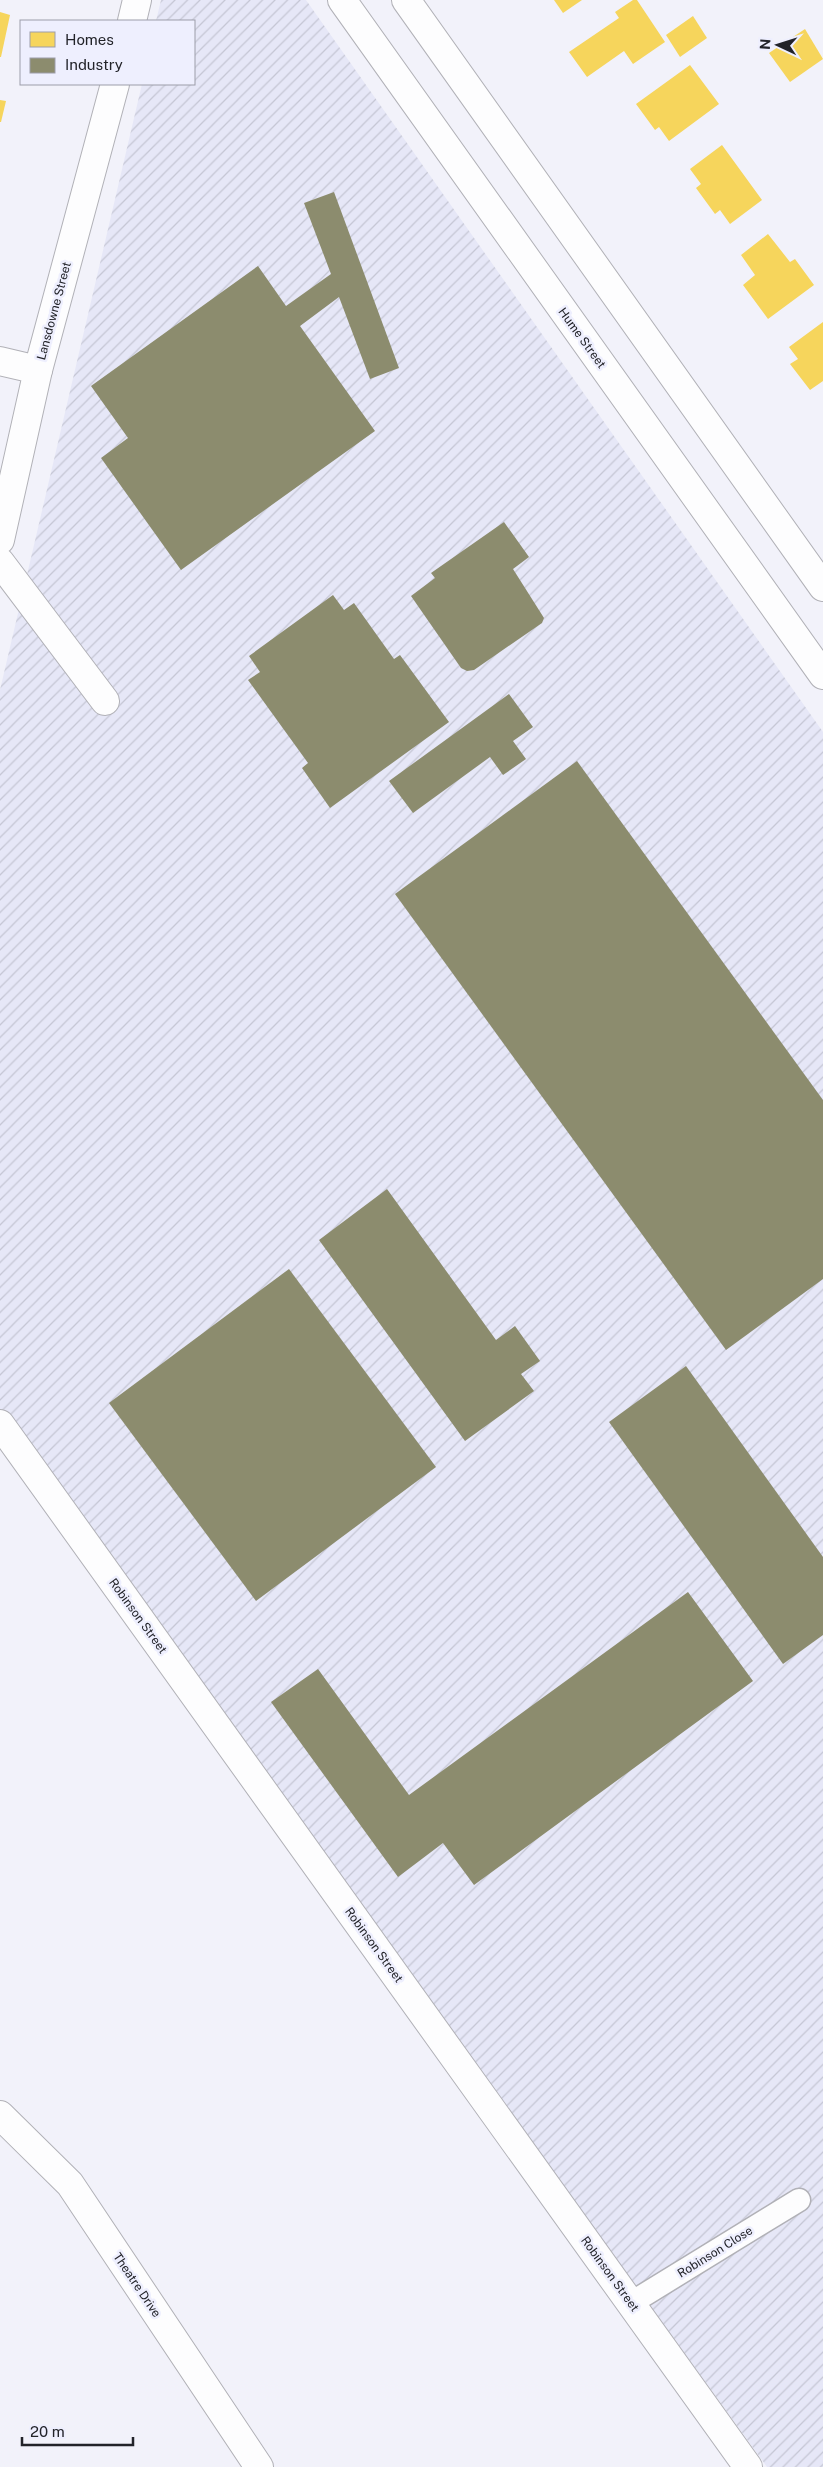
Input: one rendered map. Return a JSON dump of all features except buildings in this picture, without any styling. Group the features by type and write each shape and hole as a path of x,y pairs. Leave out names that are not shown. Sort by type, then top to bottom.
{"street":[{"path":"132,20 137,0"},
{"name":"Hume Street","path":"342,0 823,675"},
{"path":"406,0 823,587"},
{"name":"Lansdowne Street","path":"0,540 38,370 115,85"},
{"path":"0,361 38,370"},
{"path":"0,562 105,701"},
{"name":"Robinson Street","path":"0,1424 748,2467"},
{"name":"Theatre Drive","path":"0,2115 70,2184 258,2467"}],"lane":[{"name":"Robinson Close","path":"631,2303 799,2200"}],"shaded area":[{"path":"161,0 306,0 823,732 823,2467 767,2467 0,1409 0,690 142,85 195,85 195,20 156,20"}]}
